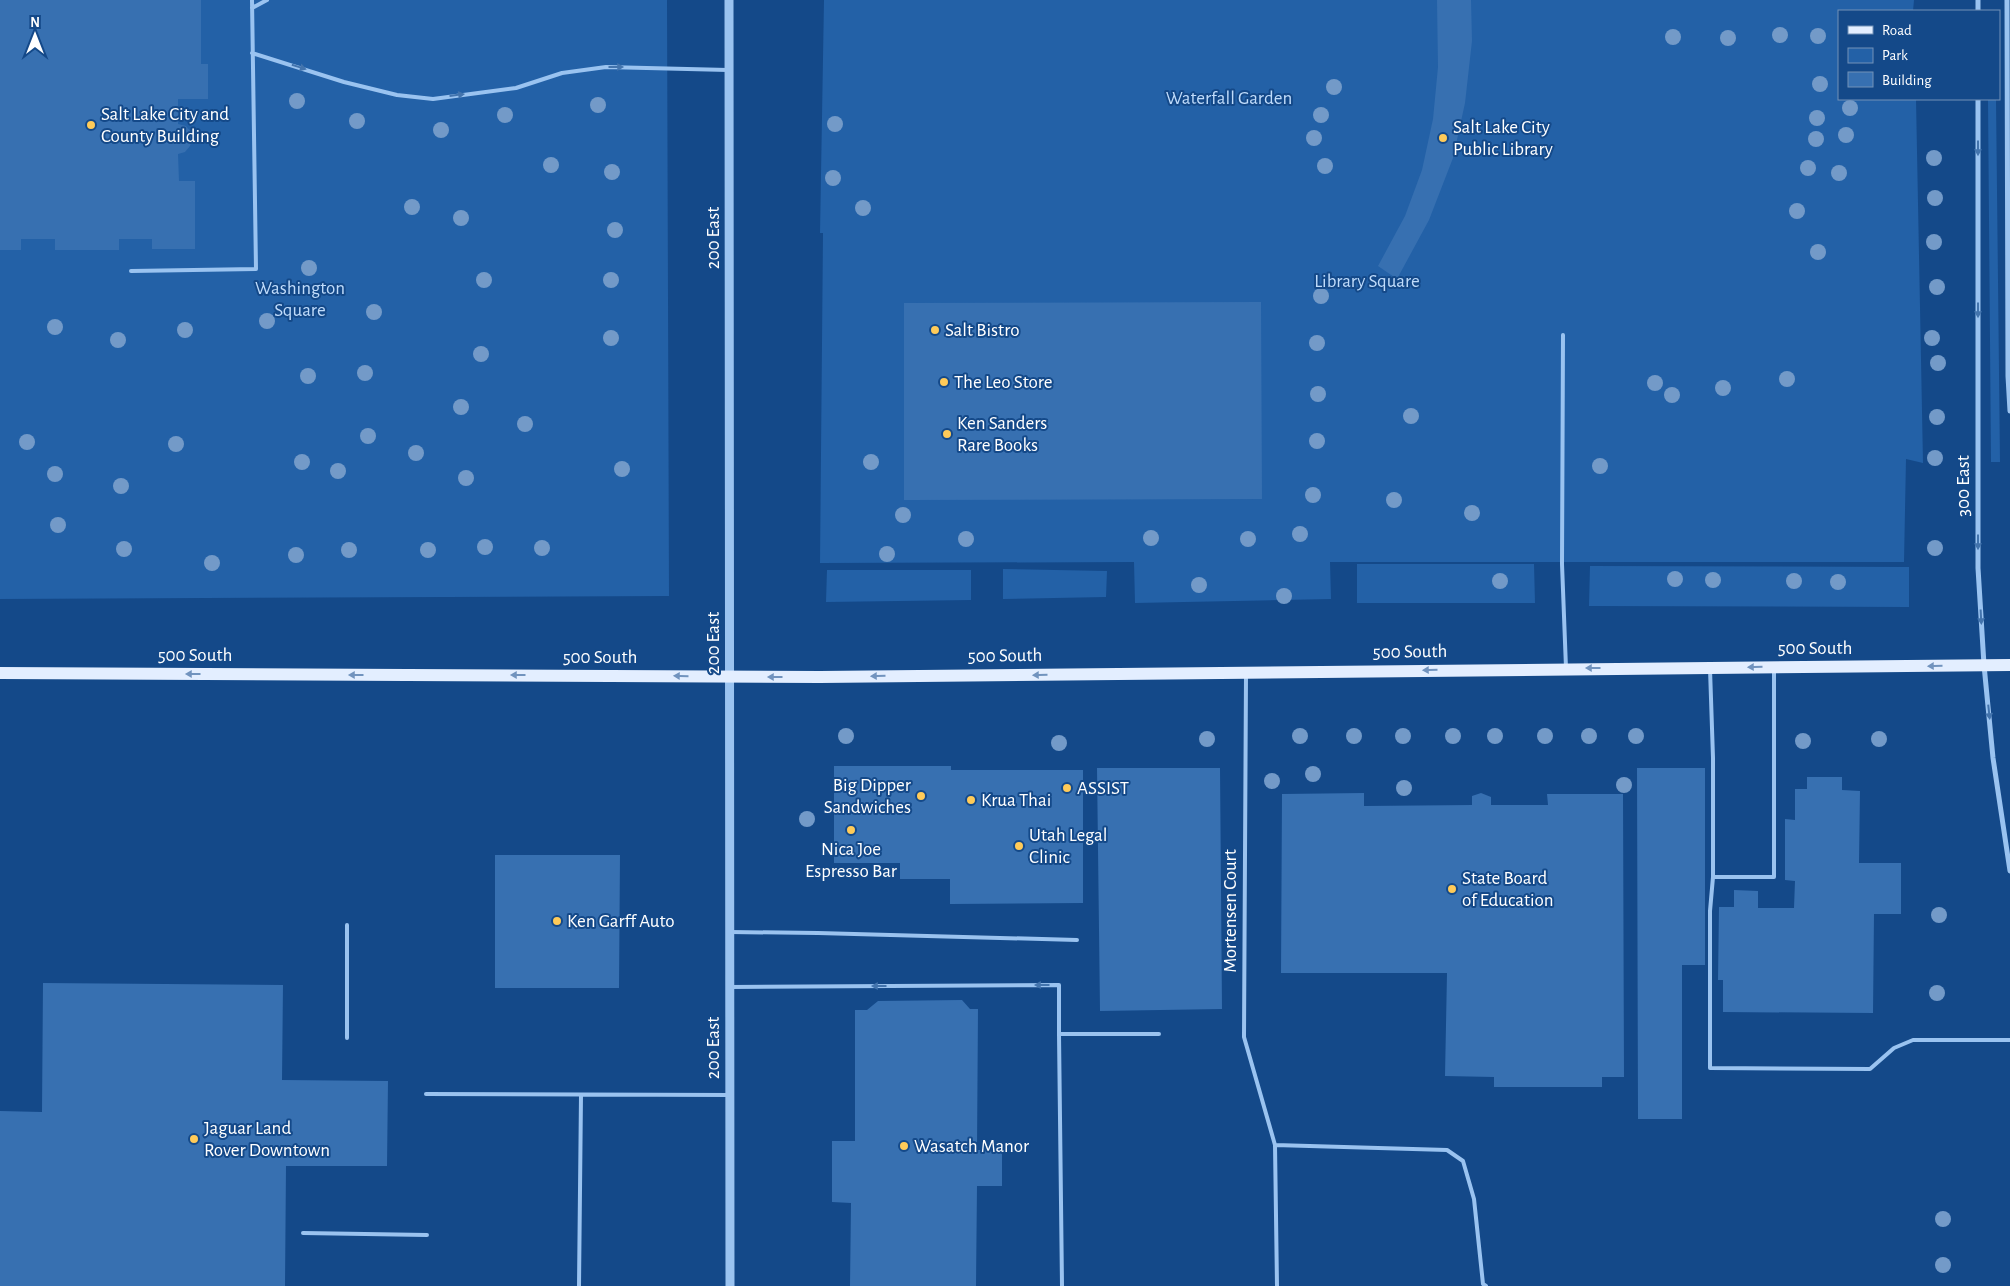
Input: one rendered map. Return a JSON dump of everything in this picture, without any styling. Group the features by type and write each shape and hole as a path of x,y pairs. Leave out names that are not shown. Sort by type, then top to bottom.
{"main road":[{"name":"500 South","path":"0,673 730,677 2010,665"}],"street":[{"name":"200 East","path":"729,0 730,1286"},
{"path":"2008,0 2008,376 2010,412"},
{"name":"300 East","path":"1978,100 1978,568 1984,665 1993,758 2010,871"}],"lane":[{"path":"130,271 256,269 252,0"},
{"path":"252,8 267,0"},
{"path":"252,53 353,84 398,95 433,99 516,88 562,73 606,67 729,70"},
{"path":"1563,335 1562,564 1566,668"},
{"path":"1710,667 1713,758 1713,877 1710,911 1710,1068 1870,1069 1894,1048 1913,1040 2010,1040"},
{"path":"1713,877 1774,877 1774,667"},
{"name":"Mortensen Court","path":"1246,672 1244,1037 1275,1145 1277,1286"},
{"path":"347,925 347,1038"},
{"path":"730,932 1077,940"},
{"path":"730,987 1059,985 1062,1286"},
{"path":"1059,1034 1159,1034"},
{"path":"426,1094 730,1094"},
{"path":"579,1286 581,1094"},
{"path":"1275,1145 1447,1150 1463,1161 1474,1199 1483,1284 1486,1286"},
{"path":"303,1233 427,1235"}],"green space":[{"name":"Washington Square","path":"0,0 667,0 669,596 0,599"},
{"name":"Library Square","path":"824,0 1914,0 1913,10 1838,10 1838,100 1916,100 1923,463 1906,459 1904,562 1330,562 1331,599 1135,603 1134,562 820,563 823,233 820,233"},
{"path":"1988,100 1996,100 2000,462 1991,462"},
{"path":"1357,564 1534,564 1535,603 1357,603"},
{"path":"1590,566 1909,567 1909,607 1589,606"},
{"path":"1003,569 1107,571 1106,597 1003,599"},
{"path":"827,570 971,570 971,600 826,602"}],"building":[{"name":"Salt Lake City and County Building","path":"0,0 201,0 201,64 208,64 208,99 178,99 178,124 186,126 191,132 192,139 190,146 185,152 178,154 179,181 195,181 195,249 152,249 152,239 119,239 119,250 55,250 55,239 21,239 21,250 0,250"},
{"name":"Salt Lake City Public Library","path":"1437,0 1471,0 1472,41 1465,103 1453,158 1429,220 1397,279 1378,266 1405,216 1422,170 1433,119 1438,67"},
{"path":"1261,302 1262,499 904,500 904,303"},
{"path":"834,766 951,766 951,770 1083,770 1083,903 950,904 950,879 900,879 900,863 834,863"},
{"path":"1097,768 1220,768 1222,1009 1100,1011"},
{"path":"1637,768 1705,768 1705,965 1682,965 1682,1119 1638,1119"},
{"path":"1807,777 1842,777 1842,790 1860,791 1859,863 1901,863 1901,914 1874,914 1873,1013 1723,1012 1723,980 1718,980 1719,907 1734,907 1734,890 1758,891 1758,908 1794,908 1795,881 1785,880 1785,819 1795,820 1795,789 1807,789"},
{"name":"State Board of Education","path":"1364,793 1364,806 1472,805 1472,796 1481,793 1491,797 1491,805 1548,805 1547,794 1623,794 1624,1077 1602,1077 1602,1087 1494,1087 1494,1077 1445,1076 1447,973 1281,973 1282,794"},
{"name":"Ken Garff Auto","path":"495,855 620,855 619,988 495,988"},
{"name":"Jaguar Land Rover Downtown","path":"43,983 283,985 282,1080 388,1081 387,1166 286,1166 285,1286 0,1286 0,1111 42,1112"},
{"name":"Wasatch Manor","path":"962,1000 970,1009 978,1009 977,1150 1002,1150 1002,1186 977,1186 976,1286 850,1286 851,1203 832,1202 832,1141 855,1141 855,1010 867,1010 878,1001"}],"place":[{"name":"Salt Lake City and County Building","path":"91,125"},
{"name":"Salt Lake City Public Library","path":"1443,138"},
{"name":"Salt Bistro","path":"935,330"},
{"name":"The Leo Store","path":"944,382"},
{"name":"Ken Sanders Rare Books","path":"947,434"},
{"name":"ASSIST","path":"1067,788"},
{"name":"Big Dipper Sandwiches","path":"921,796"},
{"name":"Krua Thai","path":"971,800"},
{"name":"Nica Joe Espresso Bar","path":"851,830"},
{"name":"Utah Legal Clinic","path":"1019,846"},
{"name":"State Board of Education","path":"1452,889"},
{"name":"Ken Garff Auto","path":"557,921"},
{"name":"Jaguar Land Rover Downtown","path":"194,1139"},
{"name":"Wasatch Manor","path":"904,1146"}],"park label":[{"name":"Waterfall Garden","path":"1229,98"}]}
